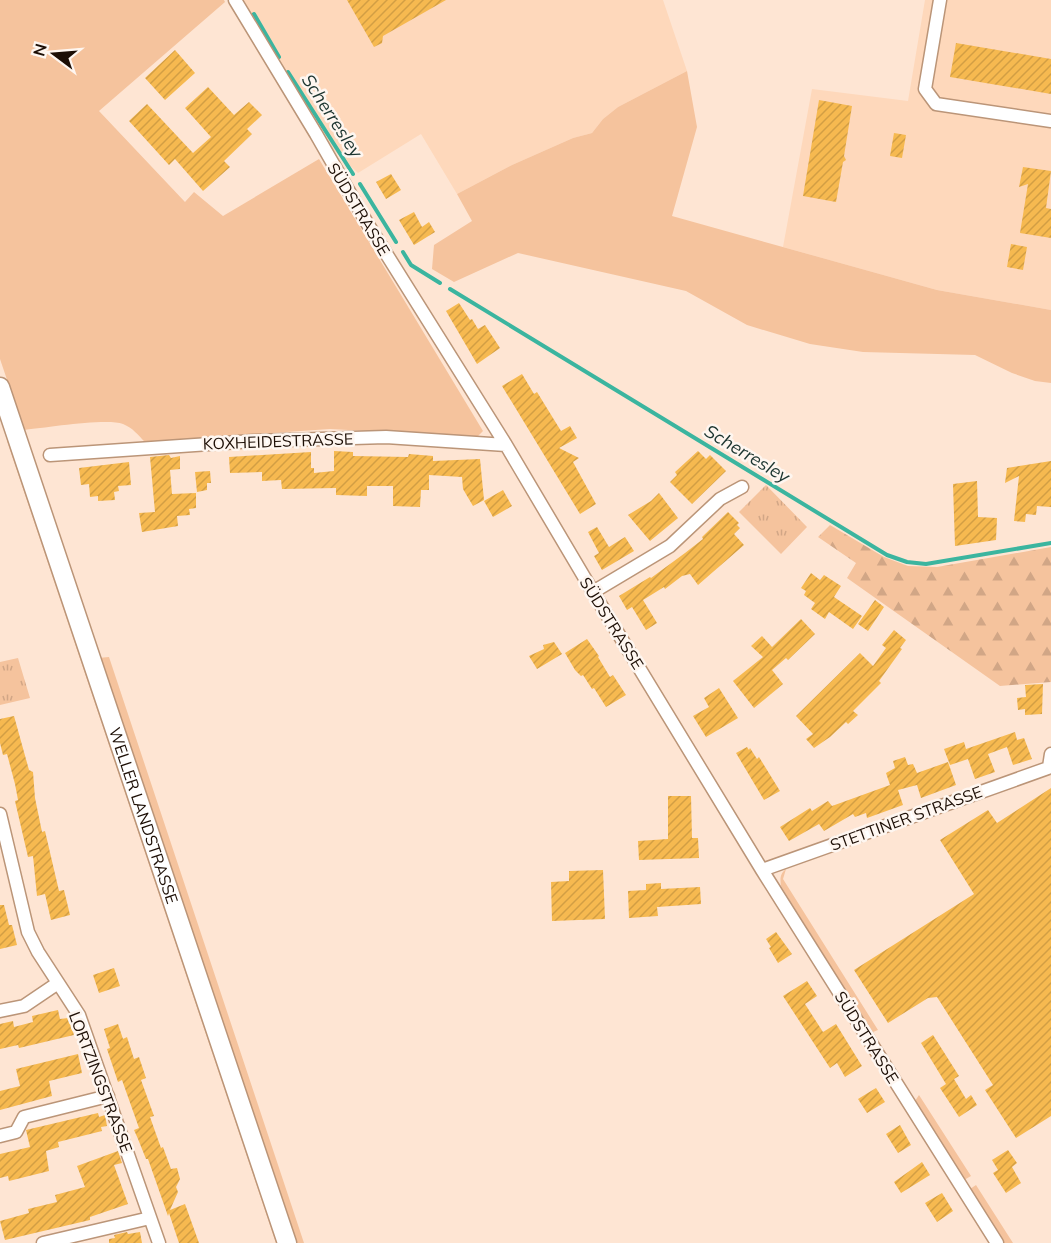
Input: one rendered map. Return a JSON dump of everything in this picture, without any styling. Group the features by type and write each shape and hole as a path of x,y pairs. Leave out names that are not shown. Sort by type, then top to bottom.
{"main road":[{"name":"WELLER LANDSTRASSE","path":"0,387 287,1243"}],"street":[{"name":"SÜDSTRASSE","path":"235,0 367,223 506,445 762,870 997,1243"},
{"path":"940,0 925,89 936,104 1051,121"},
{"name":"KOXHEIDESTRASSE","path":"50,455 253,441 386,437 506,445"},
{"path":"593,592 670,546 720,499 742,486"},
{"path":"1050,767 1051,754"},
{"name":"STETTINER STRASSE","path":"762,870 1050,767"},
{"name":"LORTZINGSTRASSE","path":"0,814 28,932 38,952 79,1015 159,1243"},
{"path":"0,1011 24,1006 58,983"},
{"path":"0,1136 16,1132 24,1117 108,1096"},
{"path":"43,1243 150,1218"}],"shaded area":[{"path":"235,0 663,0 687,71 618,107 603,119 592,133 573,138 512,165 457,194 421,134 358,173 316,134"},
{"path":"925,0 1051,0 1051,310 937,290 783,247 812,89 908,101"}],"green space":[{"path":"0,0 224,0 225,2 99,111 185,202 194,192 223,216 319,159 483,431 477,437 330,429 145,442 130,428 115,422 24,430 0,359"},
{"path":"687,71 697,127 672,216 937,290 1051,310 1051,383 1035,381 1012,373 975,355 863,352 810,344 747,325 686,291 518,253 454,282 432,269 434,245 472,221 457,194 512,165 573,138 592,133 603,119 618,107"},
{"path":"7,441 11,441 279,1243 276,1243"},
{"path":"766,485 807,527 781,554 739,512"},
{"path":"830,525 884,557 908,566 937,567 1051,547 1051,682 1000,686 847,578 856,563 818,537"},
{"path":"109,657 304,1243 295,1243 98,658"},
{"path":"18,658 30,698 0,705 0,662"},
{"path":"786,869 783,879 878,1030 873,1032 870,1030 781,886 781,876"},
{"path":"919,1095 971,1176 964,1180 915,1101"},
{"path":"976,1185 1013,1243 1003,1243 970,1189"}],"building":[{"path":"347,0 446,0 383,36 382,43 374,47"},
{"path":"956,43 1051,59 1051,94 950,77"},
{"path":"175,50 195,73 165,100 145,78"},
{"path":"208,87 234,115 249,102 262,115 247,129 252,134 224,161 230,167 203,191 175,159 169,165 129,121 147,104 193,153 211,137 185,108"},
{"path":"819,100 852,106 844,156 846,160 843,162 836,202 803,196"},
{"path":"894,133 906,135 902,158 890,156"},
{"path":"1023,167 1051,171 1046,208 1051,209 1051,238 1020,233 1028,184 1019,187"},
{"path":"391,174 401,190 386,199 376,182"},
{"path":"414,212 422,227 429,222 435,232 414,245 399,220"},
{"path":"1011,244 1027,247 1023,270 1007,267"},
{"path":"459,303 478,329 485,325 500,348 477,364 446,311"},
{"path":"522,374 534,394 537,392 561,431 570,426 577,438 559,448 579,458 573,462 596,504 580,514 502,386"},
{"path":"334,451 353,452 353,456 408,457 409,454 433,456 433,461 480,459 484,500 473,506 463,489 462,477 429,475 429,490 421,490 420,507 393,506 393,486 367,486 367,496 336,495 336,488 282,489 281,480 262,481 262,472 230,473 229,457 311,452 311,468 314,468 314,473 334,471"},
{"path":"698,451 706,459 710,455 726,471 692,504 670,482 677,475 675,472"},
{"path":"169,455 171,458 180,456 180,469 170,470 172,494 196,493 196,508 189,509 190,515 177,516 178,526 142,532 139,513 155,512 150,457"},
{"path":"1051,461 1051,507 1037,506 1036,515 1026,514 1025,522 1014,521 1019,476 1005,483 1007,468"},
{"path":"129,462 131,485 118,486 119,491 114,492 115,500 98,501 98,496 90,497 89,484 81,485 79,468"},
{"path":"210,471 211,483 207,483 207,490 197,492 195,472"},
{"path":"977,481 978,517 997,518 996,540 955,546 953,484"},
{"path":"503,490 512,506 493,517 484,501"},
{"path":"659,493 678,518 650,541 628,515 651,501"},
{"path":"728,512 739,523 737,525 740,528 734,534 744,545 698,585 690,574 682,576 665,589 664,587 643,600 657,623 646,630 632,607 627,610 619,596 651,578 685,553 703,539 702,537"},
{"path":"597,527 609,547 625,537 634,551 602,570 594,556 599,553 588,532"},
{"path":"811,573 820,580 824,575 841,586 834,597 862,616 853,629 829,612 825,619 811,609 815,603 804,595 806,591 801,588"},
{"path":"875,600 884,607 868,631 858,624"},
{"path":"801,619 815,634 788,660 786,658 772,670 783,684 754,708 733,681 763,657 751,646 762,636 772,647"},
{"path":"894,630 906,640 879,681 881,683 853,711 858,715 814,748 806,739 813,734 796,716 860,653 873,666 886,648 882,645"},
{"path":"587,639 610,677 613,675 626,695 606,707 594,688 592,689 583,675 581,676 575,670 565,653"},
{"path":"554,642 562,654 537,669 529,656 544,649 543,645"},
{"path":"1043,684 1042,714 1025,715 1025,709 1018,710 1017,698 1026,697 1025,685"},
{"path":"719,688 738,718 706,737 693,716 709,707 704,698"},
{"path":"14,716 29,770 33,772 35,798 42,832 45,831 59,891 64,890 70,915 51,920 45,894 37,896 33,856 28,857 15,801 18,800 15,784 7,754 3,755 0,743 0,719"},
{"path":"1015,732 1017,740 1024,738 1032,759 1013,765 1007,747 988,754 995,772 975,779 968,759 950,765 944,749 964,742 966,749"},
{"path":"747,747 757,759 759,757 780,791 764,800 736,753"},
{"path":"905,757 908,765 913,764 917,773 948,762 956,785 921,798 917,785 898,790 903,805 867,818 866,813 855,817 853,814 824,831 819,824 789,841 780,827 810,808 812,811 828,801 832,806 890,785 886,773 895,768 893,761"},
{"path":"1051,788 1051,1116 1016,1138 985,1090 993,1085 937,997 928,998 888,1023 854,970 974,894 940,840 988,810 997,823"},
{"path":"668,796 691,796 692,838 698,838 699,858 639,860 638,841 668,839"},
{"path":"603,870 605,919 552,921 551,882 569,881 569,871"},
{"path":"661,883 661,889 700,887 701,904 657,907 658,916 629,918 628,891 646,890 646,884"},
{"path":"0,905 4,905 17,945 0,949"},
{"path":"776,932 792,954 778,963 766,939"},
{"path":"114,968 120,986 99,993 93,975"},
{"path":"807,981 817,996 805,1004 823,1032 836,1024 862,1066 845,1077 837,1063 830,1068 783,996"},
{"path":"58,1010 60,1019 68,1018 74,1035 19,1048 18,1045 0,1049 0,1024 13,1021 14,1027 33,1022 32,1016"},
{"path":"118,1024 123,1039 127,1037 134,1059 139,1057 146,1078 141,1080 154,1116 150,1117 161,1148 163,1147 171,1169 177,1168 180,1179 176,1187 178,1192 170,1210 185,1204 199,1243 179,1243 148,1159 146,1159 134,1130 139,1128 122,1080 118,1082 107,1049 110,1048 104,1029"},
{"path":"933,1035 959,1076 954,1079 966,1099 971,1095 977,1105 959,1117 940,1088 946,1084 921,1043"},
{"path":"78,1054 82,1073 49,1081 52,1096 0,1110 0,1091 20,1086 16,1069"},
{"path":"876,1088 885,1102 867,1113 858,1099"},
{"path":"98,1113 99,1117 105,1115 107,1126 101,1127 102,1131 58,1142 59,1147 46,1151 49,1171 9,1181 8,1176 0,1178 0,1154 30,1147 26,1130"},
{"path":"900,1125 911,1145 898,1153 886,1134"},
{"path":"1008,1150 1017,1163 1012,1167 1021,1183 1006,1193 993,1173 998,1170 992,1160"},
{"path":"118,1151 122,1163 114,1165 128,1204 90,1217 90,1220 5,1240 0,1221 29,1213 28,1209 57,1202 55,1195 85,1187 77,1166"},
{"path":"922,1162 930,1175 901,1193 894,1182"},
{"path":"942,1193 953,1211 937,1222 925,1203"},
{"path":"127,1232 128,1234 140,1232 142,1243 109,1243 109,1239 115,1238 114,1235"}],"waterway":[{"name":"Scherresley","path":"254,14 279,57"},
{"name":"Scherresley","path":"288,72 353,174"},
{"name":"Scherresley","path":"360,184 396,242"},
{"name":"Scherresley","path":"403,252 411,265 440,283"},
{"name":"Scherresley","path":"450,289 887,555 907,562 926,564 1051,543"}]}
